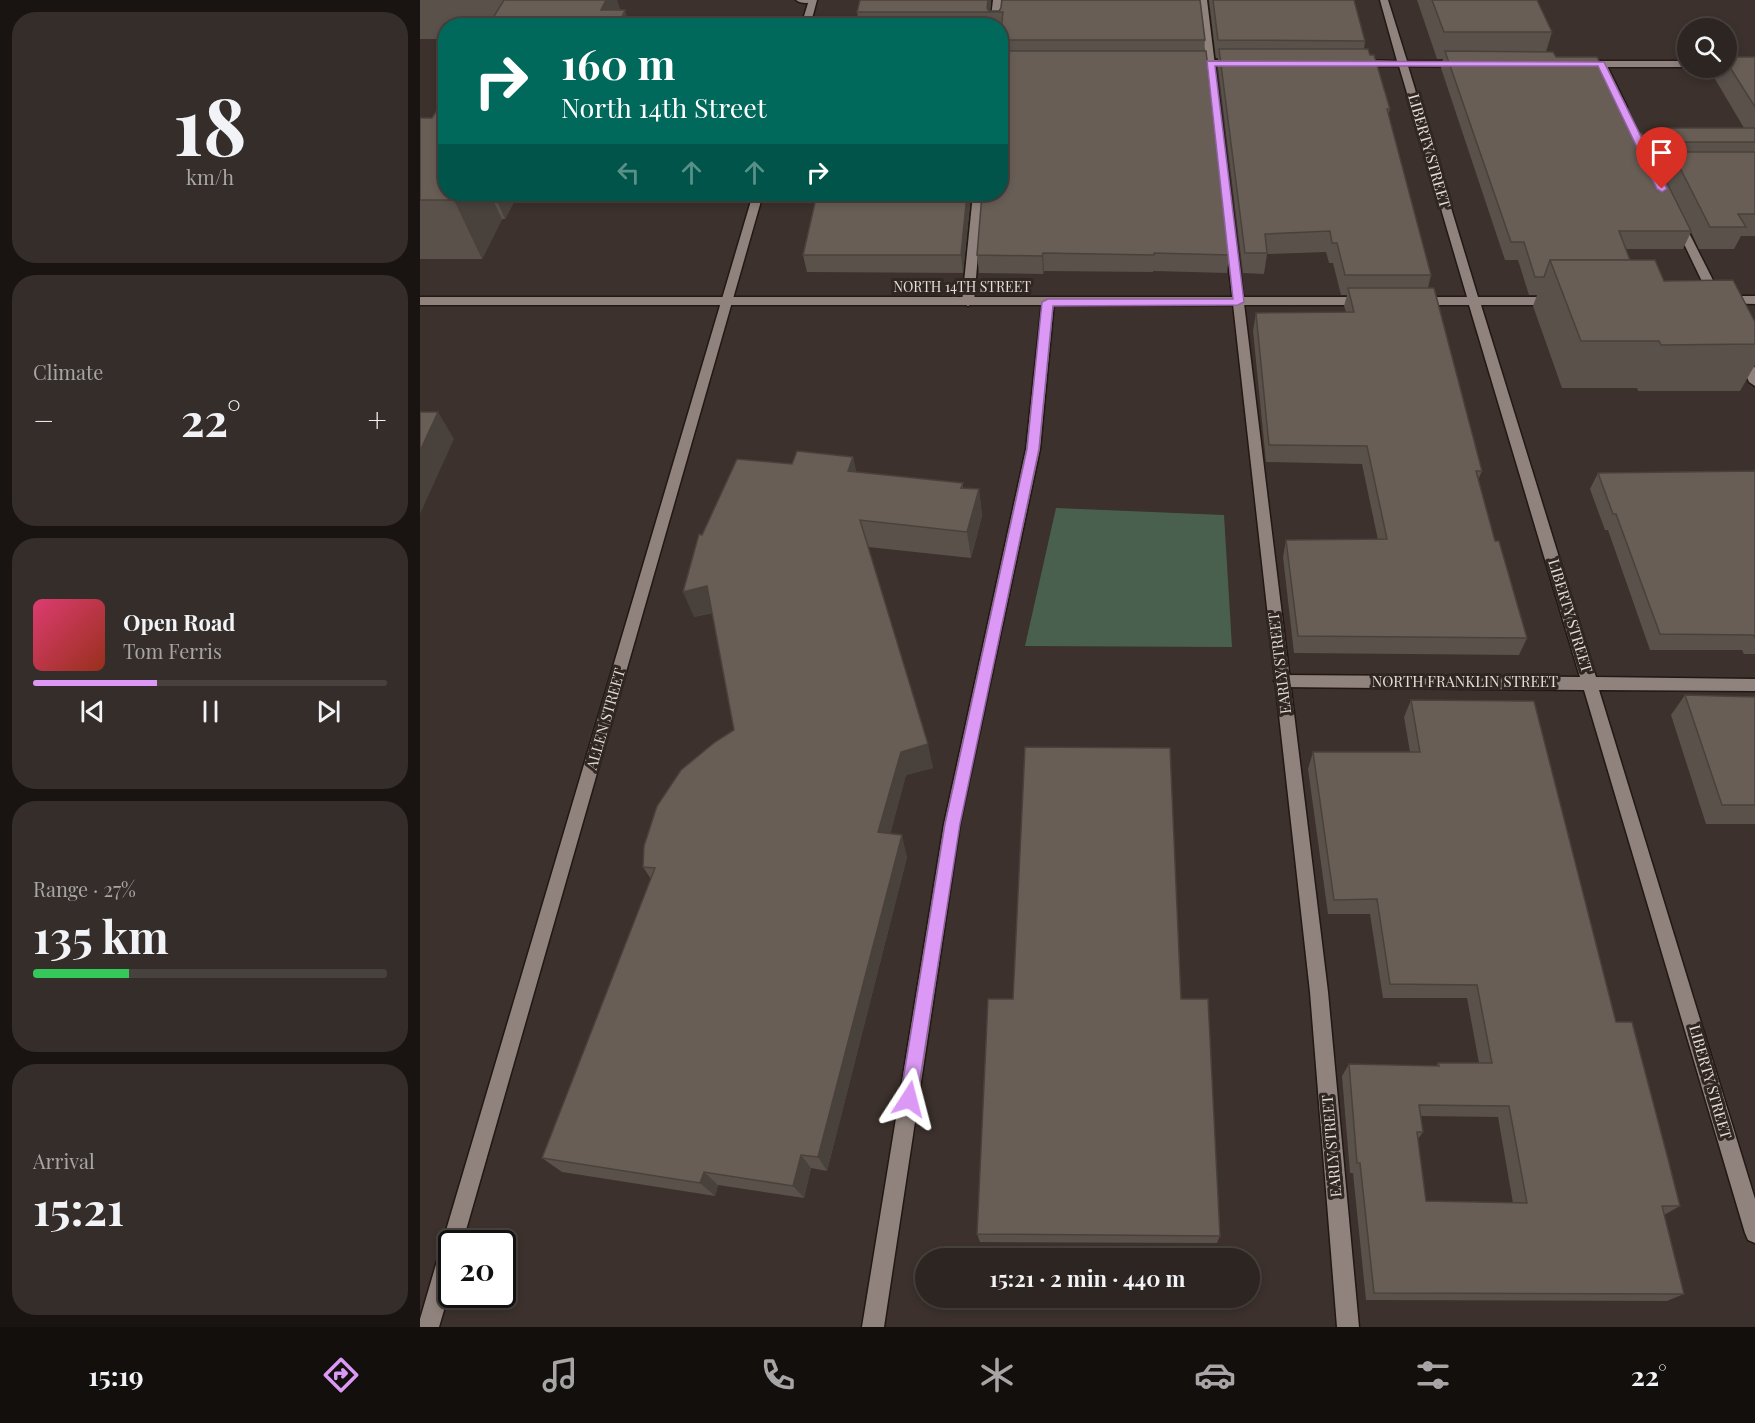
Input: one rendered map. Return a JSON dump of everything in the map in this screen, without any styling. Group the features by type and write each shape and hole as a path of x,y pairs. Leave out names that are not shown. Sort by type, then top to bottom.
{"street":[{"path":"800,0 812,0 807,18"},
{"path":"995,18 997,0"},
{"name":"EARLY STREET","path":"1203,0 1319,992 1348,1327"},
{"name":"LIBERTY STREET","path":"1384,0 1755,1233"},
{"path":"1176,63 1254,63"},
{"path":"1345,63 1473,64"},
{"path":"1566,64 1677,64"},
{"path":"1601,64 1627,116"},
{"name":"ALLEN STREET","path":"456,1230 756,201"},
{"path":"968,302 977,201"},
{"path":"1672,210 1714,304 1755,300"},
{"name":"NORTH 14TH STREET","path":"420,301 1378,301"},
{"path":"1402,301 1566,301"},
{"path":"873,1327 952,824 1033,449 1048,302"},
{"path":"1736,341 1755,381"},
{"name":"NORTH FRANKLIN STREET","path":"1282,681 1755,685"},
{"name":"ALLEN STREET","path":"428,1327 438,1293"}],"green space":[{"path":"1056,508 1224,515 1232,647 1025,646"}],"building":[{"path":"504,0 606,0 601,10 625,10 622,18 493,18"},
{"path":"860,0 988,0 989,11 999,11 1002,0 1200,0 1205,40 1008,40 1008,18 1002,18 1003,12 857,12"},
{"path":"1213,0 1354,0 1365,41 1218,40"},
{"path":"1432,0 1537,0 1552,32 1444,32"},
{"path":"1219,49 1368,49 1370,55 1374,55 1390,109 1387,109 1431,275 1345,275 1337,243 1332,243 1330,231 1265,234 1267,253 1245,253"},
{"path":"1008,51 1206,51 1229,255 1043,253 1042,256 977,255 981,201 1008,201"},
{"path":"1445,51 1553,52 1556,57 1597,57 1636,133 1642,133 1691,231 1619,231 1630,260 1550,260 1544,277 1535,277 1524,242 1511,242"},
{"path":"1737,57 1755,57 1755,107 1737,78"},
{"path":"438,109 438,200 420,200 420,118 432,118"},
{"path":"1660,128 1755,128 1755,142 1666,142"},
{"path":"1672,152 1755,152 1755,214 1738,214 1746,227 1710,227"},
{"path":"815,201 966,201 961,255 803,255"},
{"path":"1550,260 1655,260 1664,281 1733,280 1755,322 1755,344 1661,345 1659,341 1581,341"},
{"path":"1348,288 1434,288 1482,471 1476,471 1495,541 1499,541 1527,638 1298,636 1286,540 1387,539 1367,446 1269,445 1256,313 1354,312"},
{"path":"420,412 438,412 420,451"},
{"path":"797,451 853,457 848,471 963,483 961,488 979,489 967,532 860,520 928,744 901,752 878,832 902,835 818,1157 801,1155 793,1186 704,1172 700,1183 542,1158 655,868 643,867 644,846 657,806 681,770 715,742 734,730 707,586 683,592 699,534 702,535 737,459 792,464"},
{"path":"1755,471 1755,638 1753,635 1660,634 1616,514 1613,514 1598,473"},
{"path":"1685,695 1755,697 1755,805 1722,805"},
{"path":"1411,700 1534,701 1616,1022 1632,1022 1680,1206 1662,1206 1684,1294 1374,1293 1360,1163 1357,1163 1349,1064 1439,1066 1438,1063 1492,1063 1477,985 1390,984 1377,899 1334,900 1313,752 1420,752","holes":["1419,1105 1509,1106 1527,1203 1426,1201 1417,1132 1423,1132"]},
{"path":"1025,747 1170,748 1181,999 1208,999 1220,1236 977,1234 988,999 1013,999"}],"route":[{"path":"909,1099 952,824 980,705 1033,449 1048,302 1238,302 1210,63 1601,64 1662,189"}]}
